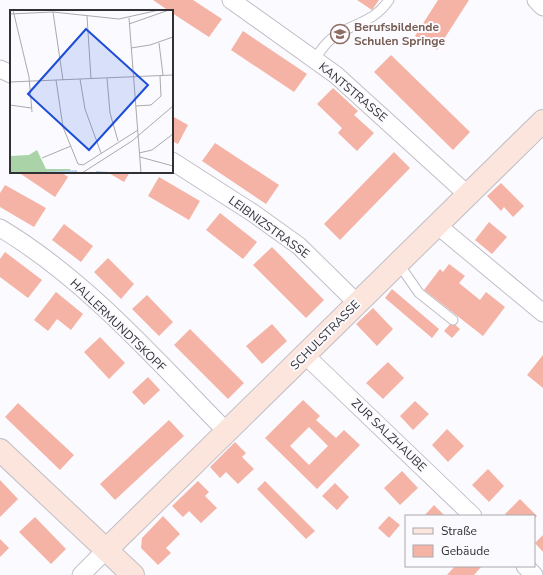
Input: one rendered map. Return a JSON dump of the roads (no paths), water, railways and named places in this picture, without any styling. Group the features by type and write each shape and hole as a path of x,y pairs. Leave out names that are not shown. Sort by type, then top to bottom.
{"street":[{"name":"KANTSTRASSE","path":"231,0 336,75 468,194"},
{"path":"536,0 543,7"},
{"path":"0,69 10,74"},
{"name":"SCHULSTRASSE","path":"106,550 543,121"},
{"name":"LEIBNIZSTRASSE","path":"173,163 247,209 299,246 357,303"},
{"path":"437,225 543,313"},
{"name":"HALLERMUNDTSKOPF","path":"0,228 61,271 107,312 227,432"},
{"name":"ZUR SALZHAUBE","path":"305,355 472,515"},
{"path":"0,450 133,575"},
{"path":"81,575 106,550"},
{"path":"526,567 534,575"}],"lane":[{"path":"314,60 329,40 349,27 372,18 381,12 389,0"},
{"path":"398,263 419,293 453,320"}],"place":[{"name":"Berufsbildende Schulen Springe","path":"340,34"}]}
